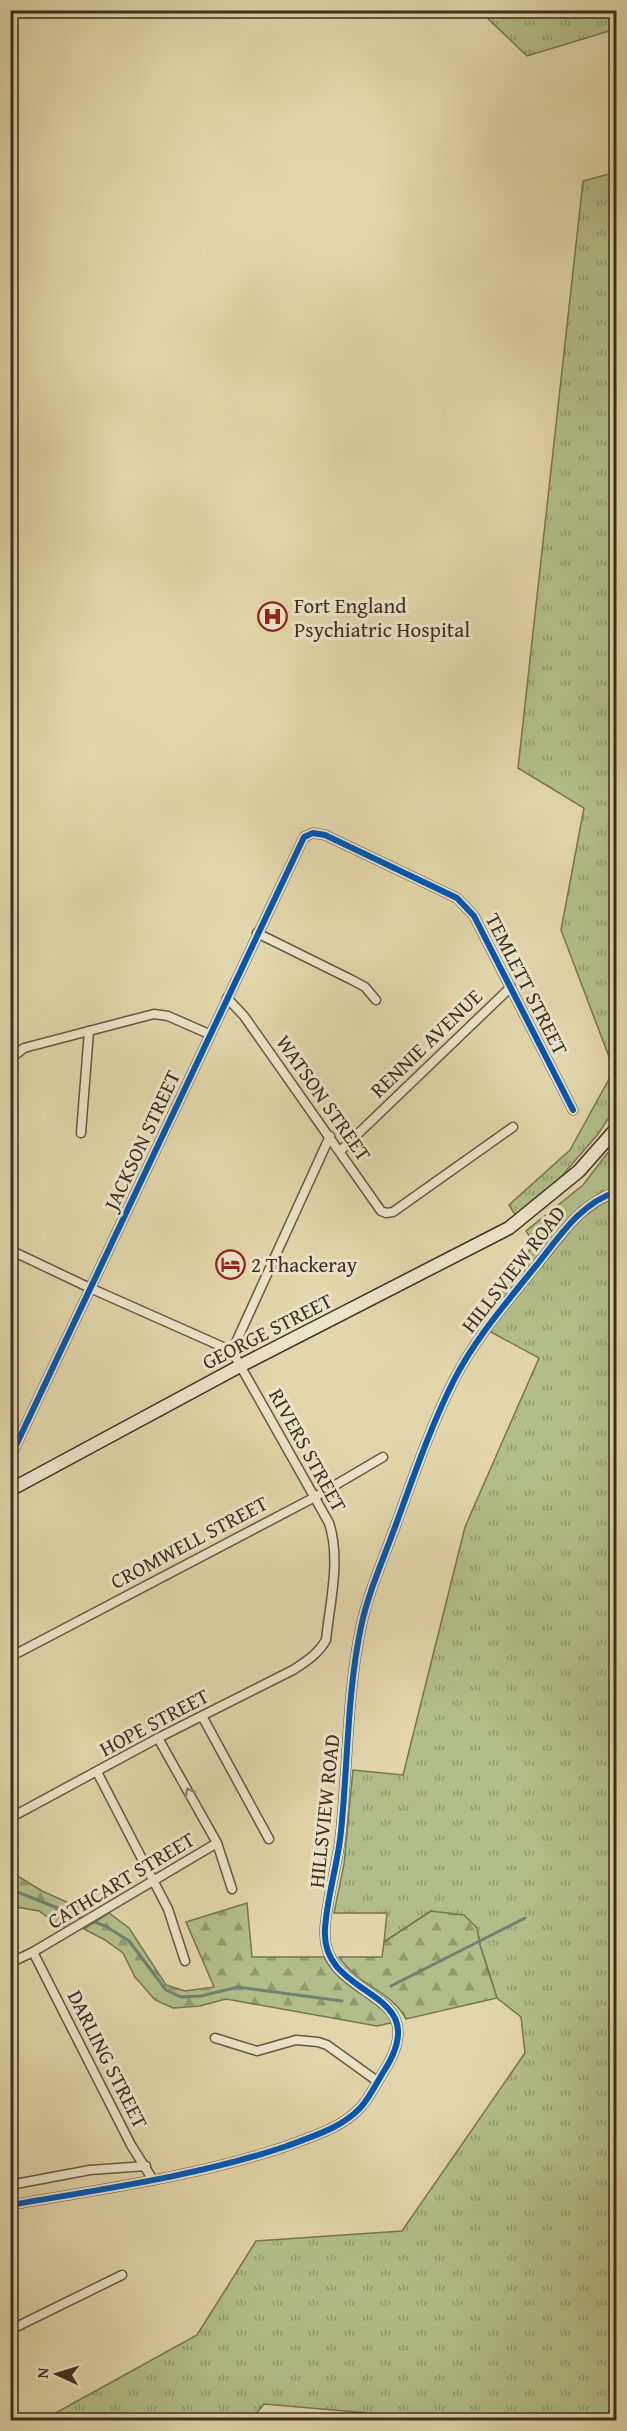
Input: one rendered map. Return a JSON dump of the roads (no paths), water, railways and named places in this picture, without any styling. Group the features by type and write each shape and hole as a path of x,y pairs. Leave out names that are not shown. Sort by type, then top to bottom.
{"main road":[{"name":"GEORGE STREET","path":"10,1490 240,1366 509,1228 579,1171 608,1141 616,1129"}],"street":[{"name":"TEMLETT STREET","path":"304,837 314,833 325,835 458,898 474,916 573,1110"},
{"name":"JACKSON STREET","path":"10,1458 304,837"},
{"path":"257,933 365,987 376,1000"},
{"name":"RENNIE AVENUE","path":"340,1151 511,987"},
{"name":"WATSON STREET","path":"227,998 244,1016 376,1205 387,1214 513,1127"},
{"path":"10,1059 24,1048 154,1014 168,1016 209,1034"},
{"path":"81,1133 89,1031"},
{"path":"10,1250 232,1351 330,1136"},
{"name":"HILLSVIEW ROAD","path":"10,2205 153,2180 254,2157 325,2133 344,2122 362,2106 377,2081 396,2048 399,2028 397,2019 382,2002 345,1976 328,1953 325,1940 325,1926 339,1849 354,1674 366,1607 424,1451 453,1382 470,1353 510,1298 582,1211 598,1199 616,1192"},
{"name":"RIVERS STREET","path":"232,1351 315,1497 334,1538 326,1640 313,1657"},
{"name":"CROMWELL STREET","path":"10,1657 315,1497 383,1457"},
{"name":"HOPE STREET","path":"10,1818 158,1738 293,1670 313,1657"},
{"path":"202,1716 269,1839"},
{"path":"158,1738 217,1844 232,1889"},
{"path":"97,1772 168,1909 185,1961"},
{"name":"CATHCART STREET","path":"10,1963 33,1952 217,1844"},
{"name":"DARLING STREET","path":"33,1952 131,2145 153,2180"},
{"path":"215,2038 257,2051 296,2040 318,2042 327,2045 377,2081"},
{"path":"10,2185 90,2170 146,2166"},
{"path":"10,2330 122,2275"}],"waterway":[{"path":"10,1889 80,1917"},
{"path":"391,1986 525,1918"},
{"path":"95,1922 129,1941 166,1990 181,1997 201,1996 238,1987 342,2001"}],"place":[{"name":"Fort England Psychiatric Hospital","path":"273,617"},
{"name":"2 Thackeray","path":"230,1264"}]}
